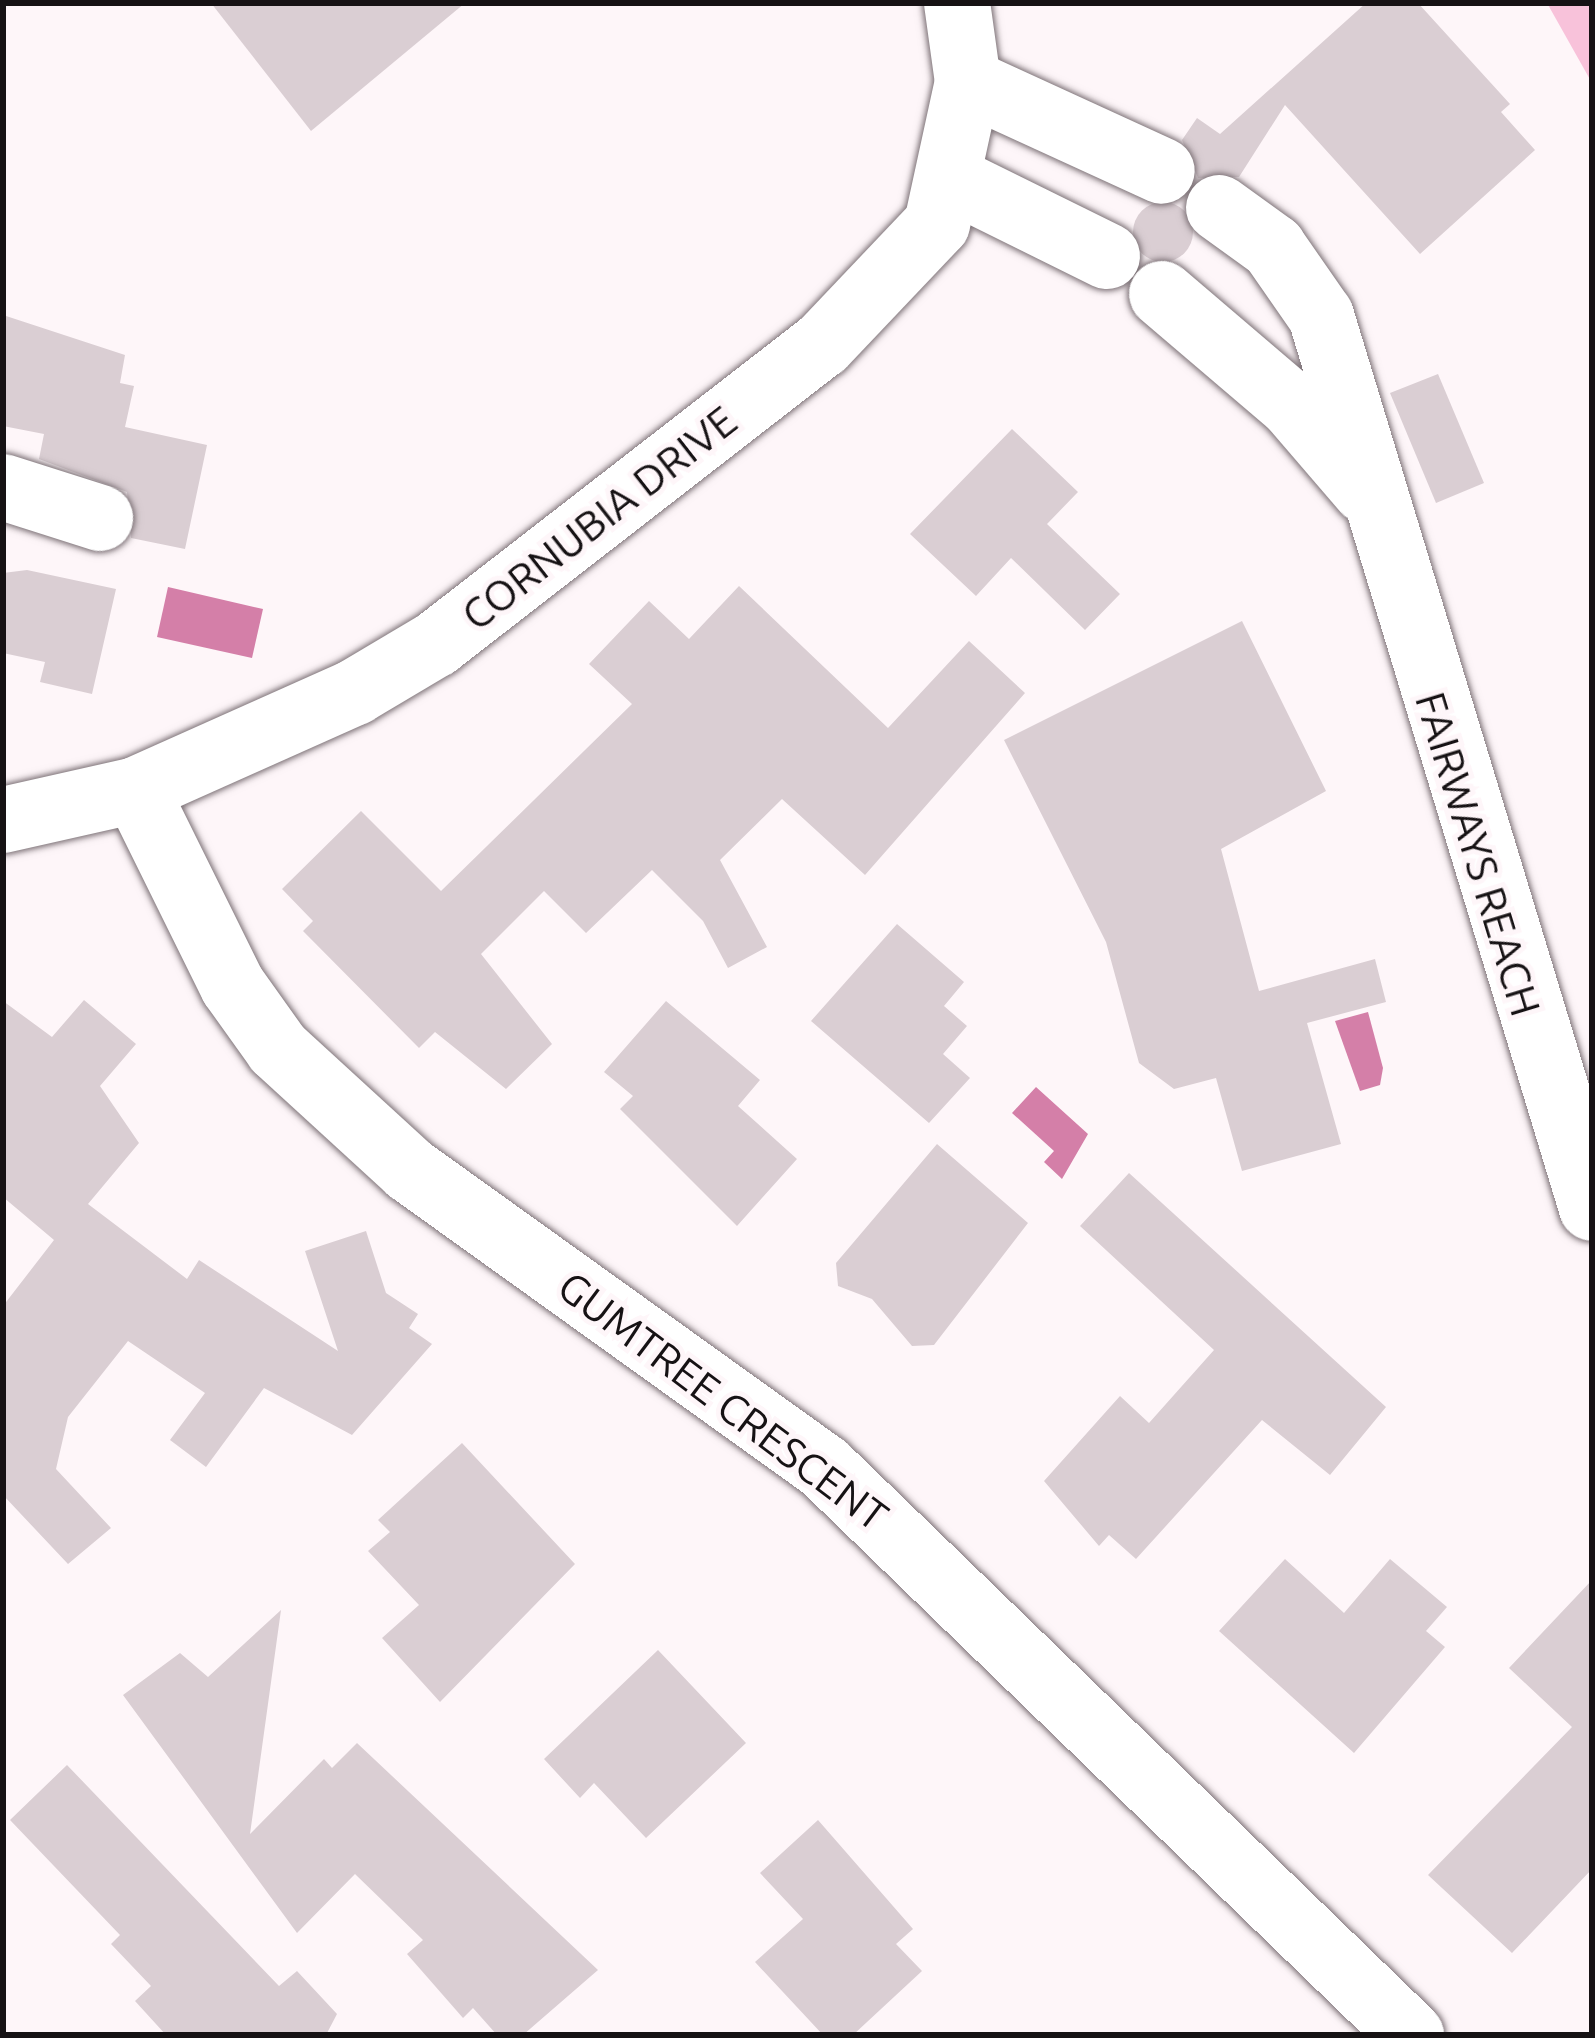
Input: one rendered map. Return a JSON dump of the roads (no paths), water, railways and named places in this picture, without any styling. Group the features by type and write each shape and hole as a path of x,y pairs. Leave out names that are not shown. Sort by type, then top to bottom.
{"street":[{"name":"CORNUBIA DRIVE","path":"3,820 136,790 436,644 898,277 937,224 951,179 968,82 957,3"},
{"path":"968,82 1162,171"},
{"path":"951,179 1107,256"},
{"name":"FAIRWAYS REACH","path":"1220,208 1274,247 1321,316 1372,497 1592,1208"},
{"name":"FAIRWAYS REACH","path":"1162,294 1292,405 1372,497"},
{"path":"3,487 100,518"},
{"name":"GUMTREE CRESCENT","path":"136,790 232,986 278,1049 410,1170 842,1482 1411,2035"}]}
